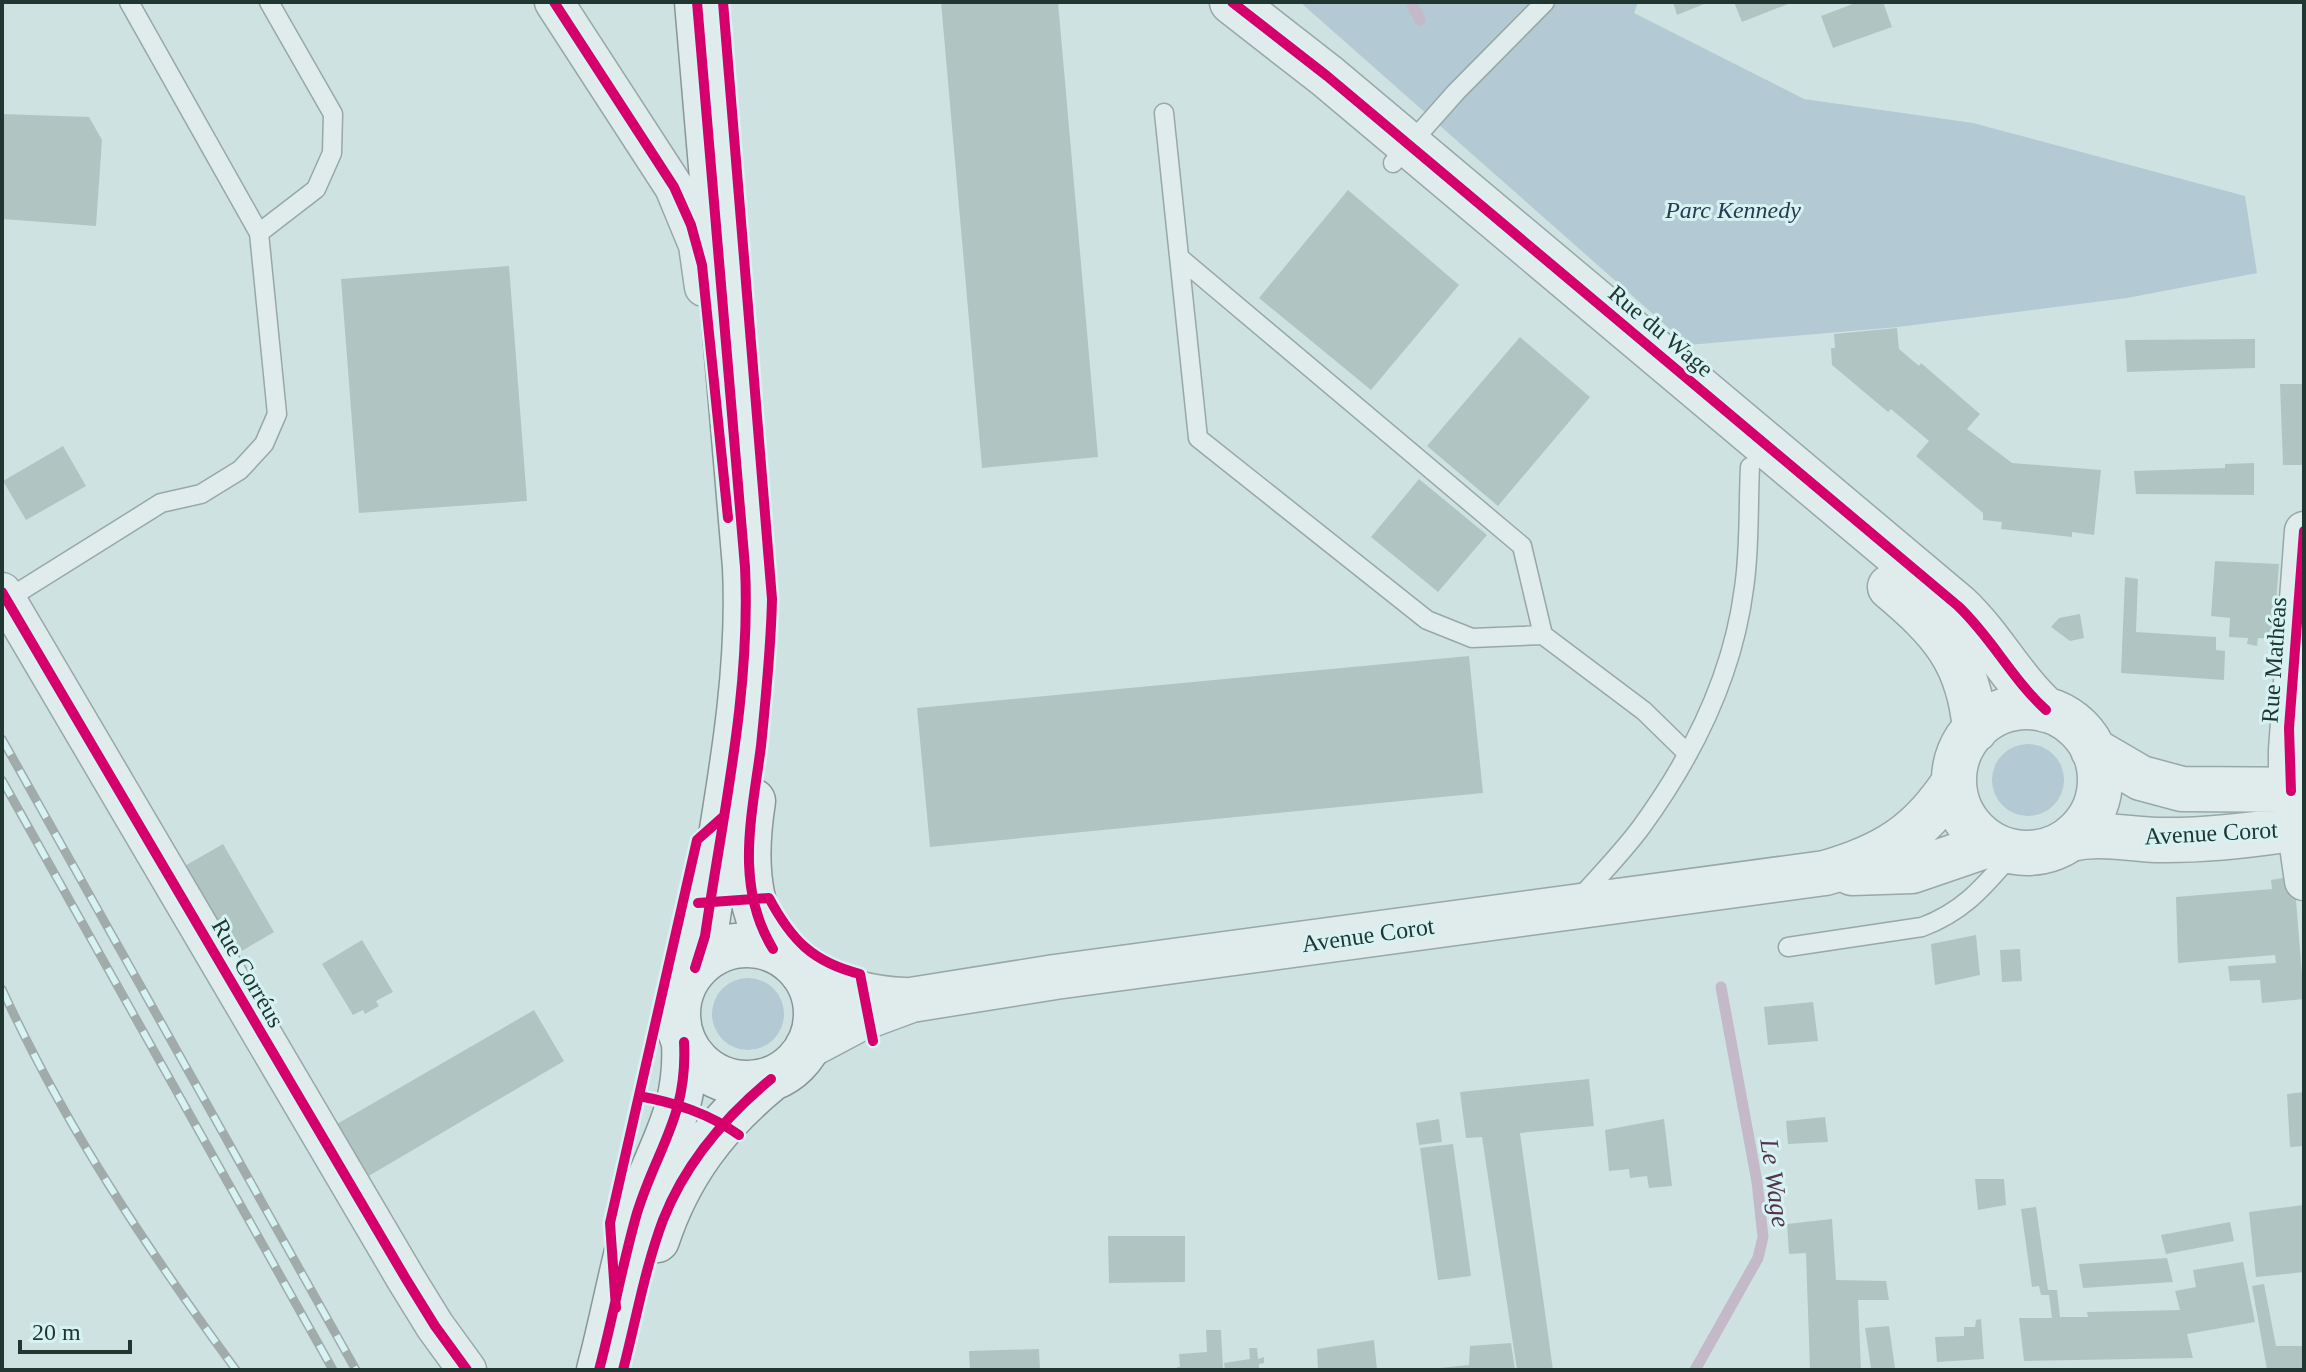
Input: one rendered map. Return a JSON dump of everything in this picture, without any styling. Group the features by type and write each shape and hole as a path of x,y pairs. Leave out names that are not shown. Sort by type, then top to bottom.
{"street":[{"path":"554,2 674,187 698,245 723,485 747,604"},
{"path":"697,2 747,604 740,709 705,936 677,1009 684,1042 697,1061 715,1075 748,1083 771,1079"},
{"path":"599,1370 664,1218 685,1178 737,1107 797,1062 808,1046 815,1027 816,1008 812,989 787,960 755,912 748,865 749,832 769,674 772,599 723,2"},
{"name":"Rue du Wage","path":"1203,2 1401,154 1958,606 1986,635 2019,683 2046,710"},
{"name":"Rue du Wage","path":"1232,2 1327,76 1401,154 1942,635 1966,679 1975,730"},
{"name":"Rue Mathéas","path":"2304,531 2289,728 2304,881"},
{"name":"Rue Corréus","path":"4,596 397,1265 467,1370"},
{"path":"1975,730 2003,711 2024,708 2046,710"},
{"name":"Avenue Corot","path":"2046,710 2074,725 2093,750 2141,778 2182,789 2299,809"},
{"name":"Avenue Corot","path":"1825,873 1867,860 1908,836 1940,804 1954,782 1957,759 1967,738 1975,730"},
{"path":"2070,839 2085,823 2096,804 2099,771 2093,750"},
{"path":"1954,782 1962,813 1974,831 2003,848"},
{"name":"Avenue Corot","path":"787,960 845,991 884,999 911,1000 1055,977 1825,873 1912,871 2003,848 2025,853 2049,850 2070,839 2099,834 2175,840 2299,809"},
{"path":"695,968 711,954 731,946 752,945 787,960"},
{"name":"Avenue Corot","path":"808,1046 840,1028 911,1000"},
{"path":"623,1370 638,1211 680,1104 685,1068 684,1042"}],"lane":[{"path":"4,596 161,503 201,494 240,470 264,444 277,414 259,233 129,2"},
{"path":"259,233 316,189 332,153 333,114 269,2"},
{"path":"1401,154 1456,92 1545,2"},
{"path":"1164,113 1198,438 1427,620 1472,638 1543,635 1644,711 1688,754"},
{"path":"1180,258 1522,546 1543,635"},
{"path":"1572,908 1640,829 1688,754 1718,689 1739,621 1745,586 1750,467"},
{"path":"1788,947 1922,927 1939,921 1973,899 2003,848"}],"green space":[{"name":"Parc Kennedy","path":"1300,2 1638,2 1634,13 1804,99 1973,123 2245,196 2257,273 2127,298 1898,327 1688,345"},
{"path":"2035,744 2054,754 2062,766 2062,794 2054,806 2042,814 2021,816 2002,806 1994,794 1992,773 2002,754 2014,746"},
{"path":"755,978 774,988 782,1000 782,1028 774,1040 762,1048 741,1050 722,1040 714,1028 712,1007 722,988 734,980"}],"building":[{"path":"941,2 1058,2 1098,457 982,468"},
{"path":"1673,2 1709,2 1677,15"},
{"path":"1734,2 1793,2 1742,22"},
{"path":"1858,2 1883,2 1892,27 1833,48 1821,16"},
{"path":"2,114 89,117 102,140 96,226 2,219"},
{"path":"1348,190 1459,285 1371,390 1259,298"},
{"path":"509,266 527,501 359,513 341,279"},
{"path":"1897,328 1899,349 1919,366 1921,363 1980,414 1967,429 2012,463 2101,470 2094,535 2072,532 2072,537 2001,529 2002,522 1983,520 1983,513 1916,456 1929,441 1891,409 1888,412 1832,365 1834,334"},
{"path":"1520,337 1590,397 1498,506 1427,446"},
{"path":"2255,339 2255,368 2127,372 2125,340"},
{"path":"2280,384 2304,384 2304,465 2283,465"},
{"path":"63,446 86,486 26,520 3,481"},
{"path":"2254,463 2254,495 2136,494 2134,471 2225,468 2225,464"},
{"path":"1419,479 1487,535 1438,592 1371,537"},
{"path":"2215,561 2279,564 2273,639 2258,638 2257,646 2247,644 2248,638 2229,637 2230,618 2211,616"},
{"path":"2125,577 2138,579 2136,632 2216,637 2216,650 2225,651 2224,680 2121,673"},
{"path":"2080,614 2084,638 2070,641 2051,627 2059,618"},
{"path":"1469,656 1483,793 930,847 917,708"},
{"path":"223,844 274,932 235,955 183,867"},
{"path":"2294,876 2304,999 2262,1003 2260,980 2230,981 2228,966 2276,963 2275,955 2178,963 2176,897 2272,889 2271,880"},
{"path":"1976,935 1980,975 1935,985 1931,944"},
{"path":"362,940 393,992 376,1001 379,1006 365,1014 363,1010 353,1015 322,964"},
{"path":"2020,949 2022,981 2002,982 2000,950"},
{"path":"1813,1002 1818,1041 1768,1045 1764,1007"},
{"path":"534,1010 564,1061 367,1177 337,1124"},
{"path":"1589,1079 1594,1126 1520,1133 1553,1370 1517,1370 1482,1137 1466,1138 1460,1092"},
{"path":"2304,1092 2304,1146 2290,1147 2287,1094"},
{"path":"1825,1117 1828,1142 1788,1144 1786,1121"},
{"path":"1439,1119 1442,1142 1419,1145 1416,1123"},
{"path":"1664,1119 1672,1186 1649,1188 1647,1176 1630,1178 1629,1169 1609,1171 1605,1130"},
{"path":"1453,1144 1471,1276 1438,1280 1420,1148"},
{"path":"1975,1179 2004,1179 2006,1205 1978,1210"},
{"path":"2304,1205 2304,1272 2256,1277 2249,1212"},
{"path":"2036,1207 2048,1290 2057,1290 2060,1317 2088,1317 2087,1312 2180,1310 2175,1291 2196,1287 2193,1270 2243,1262 2255,1322 2187,1334 2193,1358 2024,1361 2019,1318 2052,1318 2049,1295 2041,1295 2039,1286 2032,1287 2021,1209"},
{"path":"1832,1219 1836,1280 1886,1281 1889,1300 1858,1300 1861,1370 1810,1370 1806,1253 1789,1254 1787,1224"},
{"path":"2230,1222 2234,1241 2166,1254 2161,1235"},
{"path":"1108,1236 1185,1236 1185,1282 1109,1283"},
{"path":"2167,1258 2173,1282 2083,1288 2079,1264"},
{"path":"2264,1284 2276,1346 2304,1346 2304,1370 2267,1370 2252,1286"},
{"path":"1981,1319 1984,1359 1937,1362 1935,1337 1964,1336 1964,1327 1975,1327 1976,1320"},
{"path":"1889,1326 1895,1368 1871,1368 1865,1328"},
{"path":"1206,1330 1221,1330 1223,1370 1177,1370 1180,1367 1179,1354 1207,1352"},
{"path":"1374,1340 1377,1370 1318,1370 1317,1349"},
{"path":"1511,1343 1515,1370 1440,1370 1469,1365 1470,1346"},
{"path":"1249,1348 1257,1348 1258,1359 1264,1357 1259,1370 1225,1370 1224,1363 1250,1359"},
{"path":"1039,1349 1040,1370 970,1370 969,1351"}],"waterway":[{"name":"Le Wage","path":"1411,2 1420,20"},
{"name":"Le Wage","path":"1695,1370 1758,1258 1763,1237 1757,1182 1721,987"}],"railway":[{"path":"2,739 356,1370"},
{"path":"2,780 333,1370"},
{"path":"2,989 52,1089 109,1186 236,1370"}],"cycle path":[{"path":"554,2 674,187 691,225 702,265 728,518"},
{"path":"695,968 705,936 734,752 746,613 745,567 697,2"},
{"path":"723,2 772,599 765,709 751,824 750,875 753,900 773,949"},
{"path":"1232,2 1327,76 1958,606 2046,710"},
{"path":"2291,791 2289,728 2304,531"},
{"path":"2,592 406,1279 467,1370"},
{"path":"616,1308 610,1223 697,840 724,816"},
{"path":"698,903 769,898 786,926 806,948 829,963 860,974 873,1041"},
{"path":"599,1370 637,1213 676,1111 684,1068 684,1042"},
{"path":"623,1370 651,1257 672,1199 695,1161 722,1126 771,1079"},
{"path":"639,1096 691,1110 739,1135"}]}
